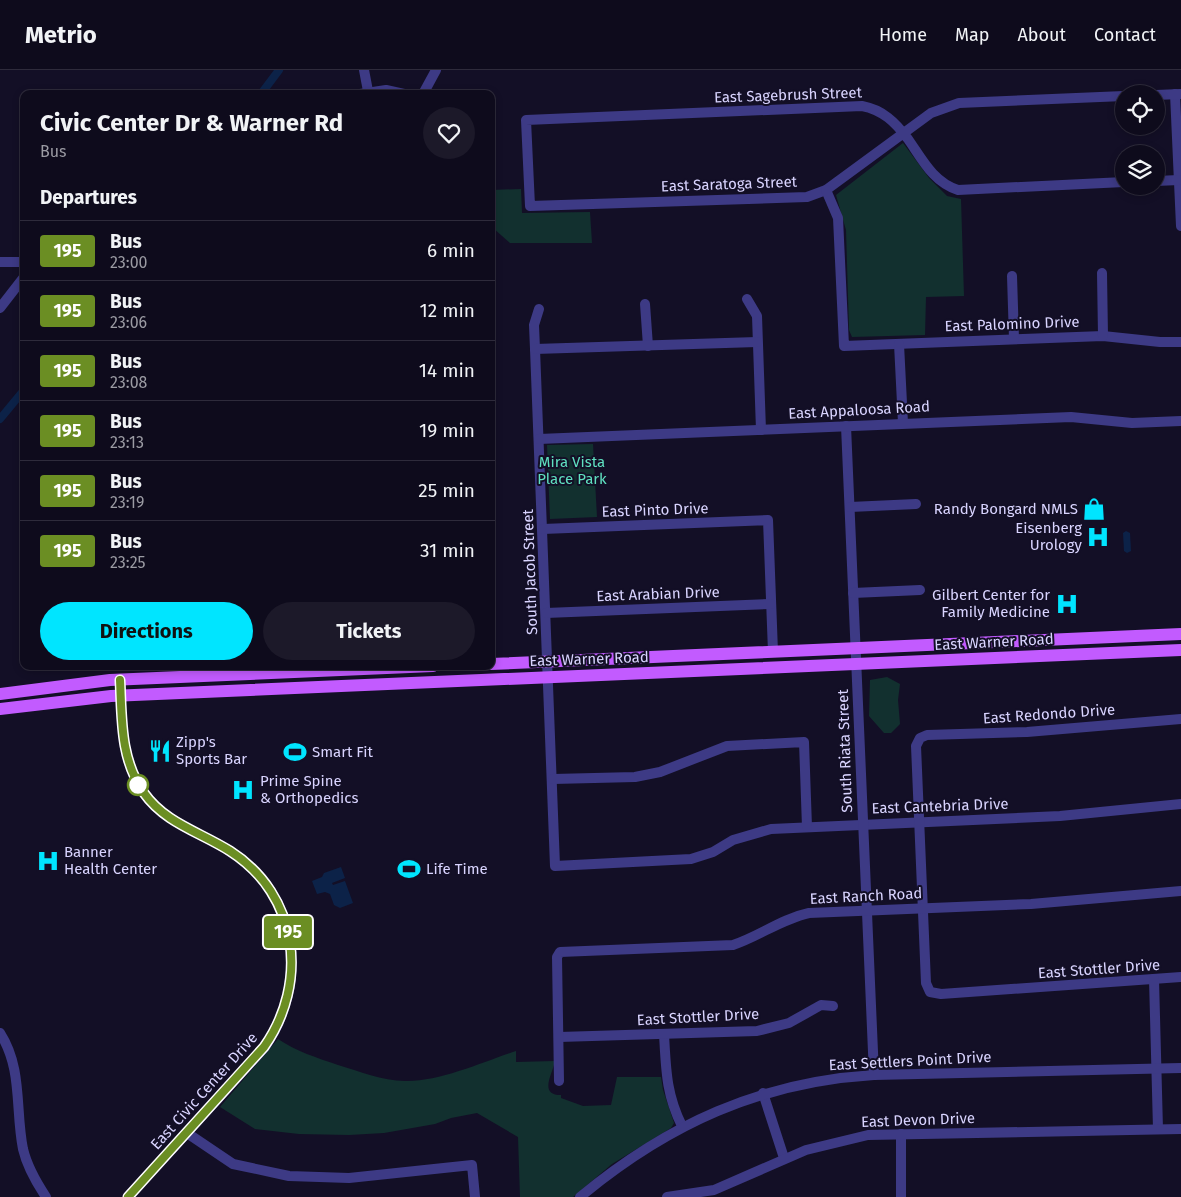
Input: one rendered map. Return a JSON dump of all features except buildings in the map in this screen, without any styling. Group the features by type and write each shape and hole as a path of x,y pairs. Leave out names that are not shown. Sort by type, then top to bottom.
{"main road":[{"name":"East Warner Road","path":"495,664 1181,634"},
{"path":"1133,636 1133,652"},
{"name":"East Warner Road","path":"0,709 120,696 1181,650"},
{"path":"0,694 120,680 278,670"}],"street":[{"path":"364,70 364,90"},
{"path":"425,90 436,70"},
{"path":"1165,95 1178,94 1181,224"},
{"path":"1115,96 960,103 931,113 903,133 937,180 946,186 958,190 1115,182"},
{"name":"East Sagebrush Street","path":"530,206 526,120 862,106 875,109 890,118 903,133"},
{"name":"East Saratoga Street","path":"530,206 807,196 826,190 903,133"},
{"path":"1165,181 1179,180"},
{"name":"East Palomino Drive","path":"826,190 835,207 839,224 844,346 1103,336 1160,342 1181,342"},
{"path":"0,262 20,262"},
{"path":"1102,272 1103,336"},
{"path":"1012,276 1014,338"},
{"path":"0,308 20,282"},
{"path":"747,299 756,316 761,430"},
{"path":"645,304 648,346"},
{"name":"South Jacob Street","path":"538,308 534,325 534,349 543,529 555,866"},
{"path":"534,349 758,342"},
{"path":"899,344 903,422"},
{"name":"East Appaloosa Road","path":"538,439 903,422 1071,417 1132,423 1181,421"},
{"name":"South Riata Street","path":"846,426 874,1075"},
{"path":"850,507 916,504"},
{"name":"East Pinto Drive","path":"543,529 768,520 771,604"},
{"path":"854,593 920,590"},
{"path":"771,604 773,652"},
{"name":"East Arabian Drive","path":"546,613 771,604"},
{"path":"310,670 311,687"},
{"name":"East Civic Center Drive","path":"120,680 122,734 127,758 134,777 145,794 166,816 231,851 254,869 276,900 287,928 292,960 289,996 278,1024 259,1054 128,1197"},
{"name":"East Redondo Drive","path":"919,822 916,746 920,738 927,736 1027,732 1181,719"},
{"path":"552,779 635,777 660,772 727,746 804,742 807,827"},
{"name":"East Cantebria Drive","path":"555,866 690,859 713,852 733,840 771,830 863,824 1060,816 1181,804"},
{"path":"919,822 925,908"},
{"name":"East Ranch Road","path":"559,1038 557,957 560,952 733,945 754,938 789,917 809,913 1031,904 1181,891"},
{"name":"East Stottler Drive","path":"925,908 926,983 930,992 941,994 1043,988 1181,977"},
{"path":"1154,979 1158,1129"},
{"name":"East Stottler Drive","path":"559,1038 757,1030 789,1023 821,1005 833,1006"},
{"path":"0,1033 10,1050 16,1072 26,1159 46,1197"},
{"path":"664,1034 668,1090 673,1108 682,1126"},
{"path":"559,1038 559,1081"},
{"name":"East Settlers Point Drive","path":"580,1197 630,1158 682,1126 763,1093 829,1079 874,1075 1181,1068"},
{"path":"763,1093 784,1158"},
{"name":"East Devon Drive","path":"667,1197 714,1190 784,1158 834,1142 868,1135 1181,1129"},
{"path":"188,1133 233,1164 289,1176 349,1178 472,1165 476,1197"},
{"path":"901,1134 901,1197"}],"green space":[{"path":"903,143 929,178 947,196 961,199 964,296 926,297 925,335 852,337 849,330 846,230 836,195"},
{"path":"521,189 522,213 590,212 592,243 510,243 495,230 495,190"},
{"name":"Mira Vista Place Park","path":"593,444 597,517 550,519 547,445"},
{"path":"887,677 900,684 898,700 900,724 891,733 884,733 869,716 870,680"},
{"path":"278,1039 299,1051 315,1057 379,1078 396,1081 418,1080 446,1075 516,1051 516,1062 555,1061 548,1087 550,1091 561,1095 561,1098 583,1106 611,1105 617,1077 661,1077 663,1090 674,1123 671,1128 612,1164 573,1197 520,1197 518,1137 477,1113 451,1118 435,1124 384,1133 349,1135 299,1134 255,1129 220,1107"}],"water":[{"path":"1126,531 1130,533 1131,551 1127,553 1124,551 1123,533"},
{"path":"341,867 345,878 332,883 333,885 345,881 353,903 340,908 334,905 330,894 325,892 317,894 312,881 322,877 324,873"}],"waterway":[{"path":"264,90 279,70"},
{"path":"0,419 20,395"}],"bus line":[{"name":"195","path":"120,680 123,739 127,758 136,782 155,806 166,816 231,851 254,869 276,900 287,928 292,960 289,996 283,1014 270,1039 225,1092 128,1197"}],"place":[{"name":"Randy Bongard NMLS","path":"1094,509"},
{"name":"Eisenberg Urology","path":"1098,537"},
{"name":"Gilbert Center for Family Medicine","path":"1067,604"},
{"name":"Zipp's Sports Bar","path":"160,751"},
{"name":"Smart Fit","path":"295,752"},
{"name":"Prime Spine & Orthopedics","path":"243,790"},
{"name":"Banner Health Center","path":"48,861"},
{"name":"Life Time","path":"409,869"}]}
